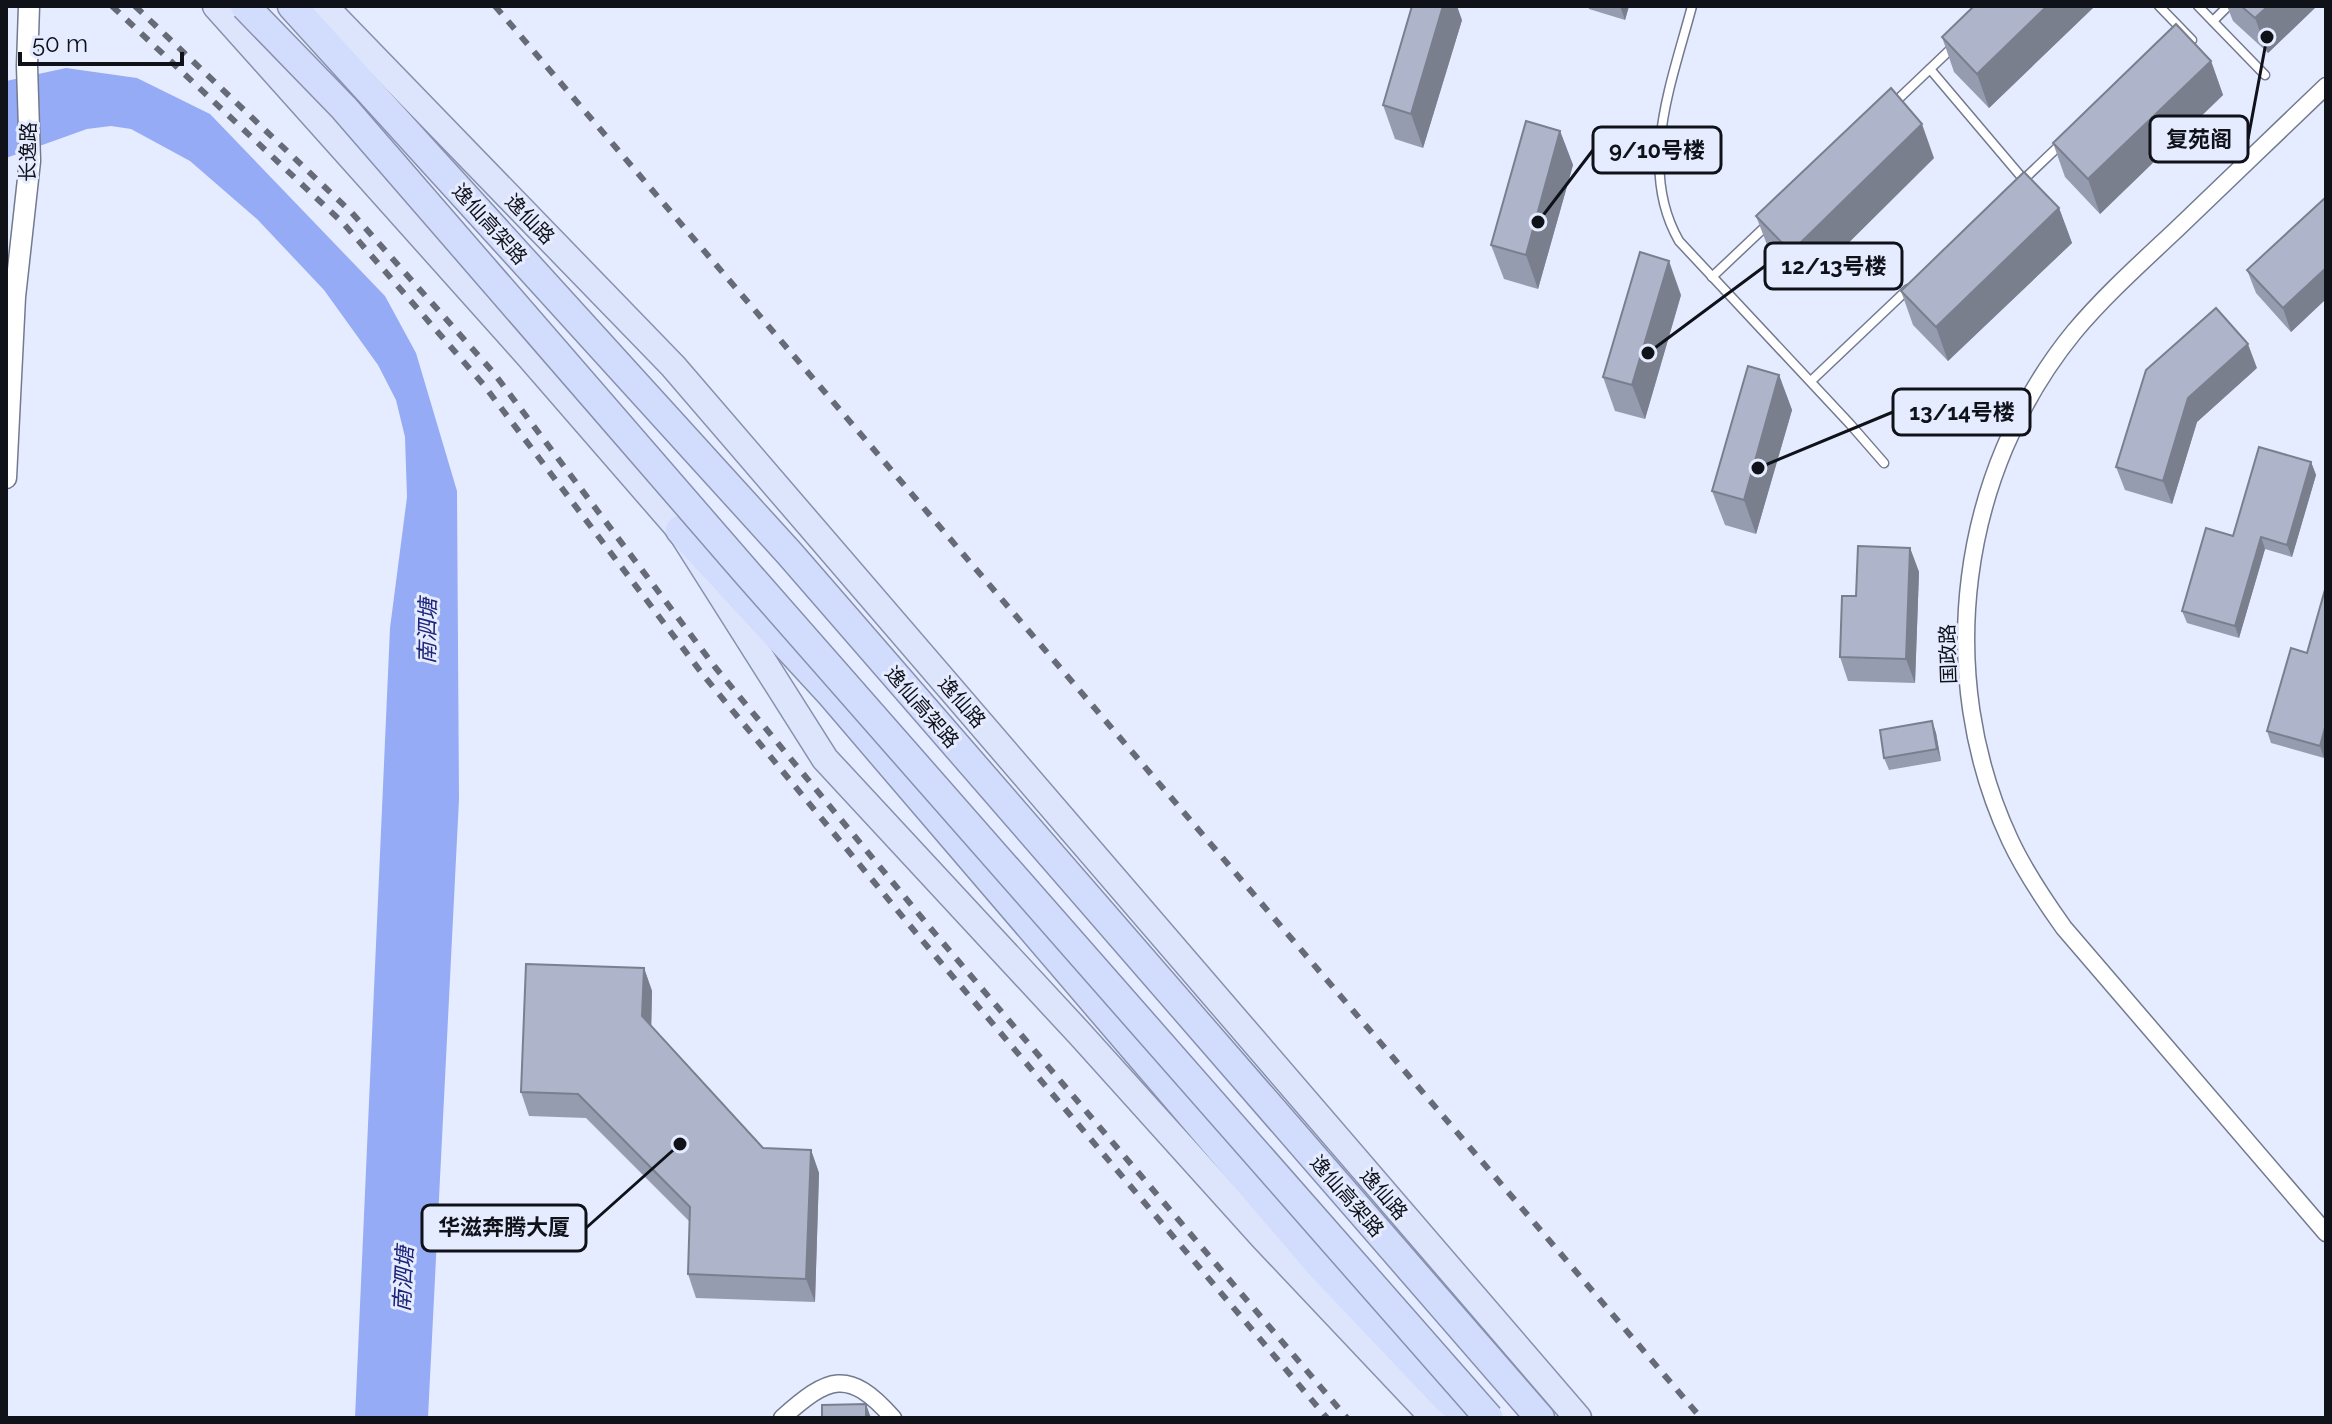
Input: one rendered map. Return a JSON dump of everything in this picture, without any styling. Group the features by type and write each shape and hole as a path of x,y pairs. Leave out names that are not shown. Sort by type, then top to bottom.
{"highway":[{"name":"逸仙高架路","path":"245,6 344,108 747,573 1489,1418"},
{"name":"逸仙高架路","path":"292,6 790,554 1540,1418"},
{"path":"680,530 830,693 1318,1263 1448,1400 1470,1418"}],"main road":[{"path":"216,6 680,530 825,759 1263,1237 1434,1418"},
{"name":"逸仙路","path":"324,6 673,366 1578,1418"},
{"path":"680,530 845,666 1496,1418"}],"street":[{"name":"长逸路","path":"6,478 15,297 30,161 29,6"},
{"name":"国政路","path":"2326,86 2112,291 2074,333 2041,379 2014,426 1994,474 1978,527 1968,580 1965,636 1969,692 1991,793 2010,840 2033,883 2064,928 2326,1233"},
{"name":"长逸路","path":"6,242 15,297"},
{"path":"782,1418 809,1394 828,1384 847,1384 874,1396 893,1418"}],"lane":[{"path":"1692,6 1667,102 1658,156 1660,192 1668,221 1679,241 1884,463"},
{"path":"2159,6 2192,40"},
{"path":"2198,6 2265,75"},
{"path":"2213,21 2228,6"},
{"path":"2169,39 2180,28"},
{"path":"1884,113 1963,37"},
{"path":"1930,69 2024,180"},
{"path":"2012,191 2068,137"},
{"path":"1712,277 1770,222"},
{"path":"1811,381 1911,286"}],"shaded area":[{"path":"66,68 137,78 210,114 385,296 416,353 457,491 459,799 428,1418 355,1418 390,628 407,497 405,437 396,400 378,365 324,290 257,219 190,161 131,129 111,126 87,129 6,158 6,81"}],"building":[{"path":"1412,6 1443,6 1411,114 1383,105"},
{"path":"1974,6 2047,6 1977,74 1942,37"},
{"path":"2241,6 2268,6 2255,18"},
{"path":"2176,24 2211,61 2088,179 2053,143"},
{"path":"1891,88 1922,124 1791,252 1756,216"},
{"path":"1526,121 1560,131 1526,255 1491,245"},
{"path":"2024,172 2059,208 1936,327 1901,291"},
{"path":"2326,197 2326,268 2283,308 2247,270"},
{"path":"1640,252 1669,261 1632,385 1603,377"},
{"path":"2216,308 2248,344 2188,398 2163,481 2116,467 2146,370"},
{"path":"1748,366 1779,375 1744,500 1712,491"},
{"path":"2259,447 2311,462 2287,545 2261,537 2235,626 2182,611 2206,528 2233,536"},
{"path":"1858,546 1910,548 1906,659 1840,657 1842,596 1856,596"},
{"path":"2326,586 2326,724 2320,746 2267,731 2291,648 2307,653"},
{"path":"1932,721 1937,749 1884,758 1880,730"},
{"path":"526,964 644,968 642,1016 763,1148 811,1150 806,1279 688,1274 690,1207 578,1094 521,1092"},
{"path":"866,1404 866,1418 822,1418 822,1405"}],"railway":[{"path":"112,6 343,223 483,384 704,676 921,939 1327,1418"},
{"path":"135,6 352,213 493,372 715,667 932,930 1347,1418"},
{"path":"495,6 1701,1418"}],"place":[{"name":"复苑阁","path":"2267,37"},
{"name":"9/10号楼","path":"1538,222"},
{"name":"12/13号楼","path":"1648,353"},
{"name":"13/14号楼","path":"1758,468"},
{"name":"华滋奔腾大厦","path":"680,1144"}],"water label":[{"name":"南泗塘","path":"427,631"},
{"name":"南泗塘","path":"403,1279"}]}
